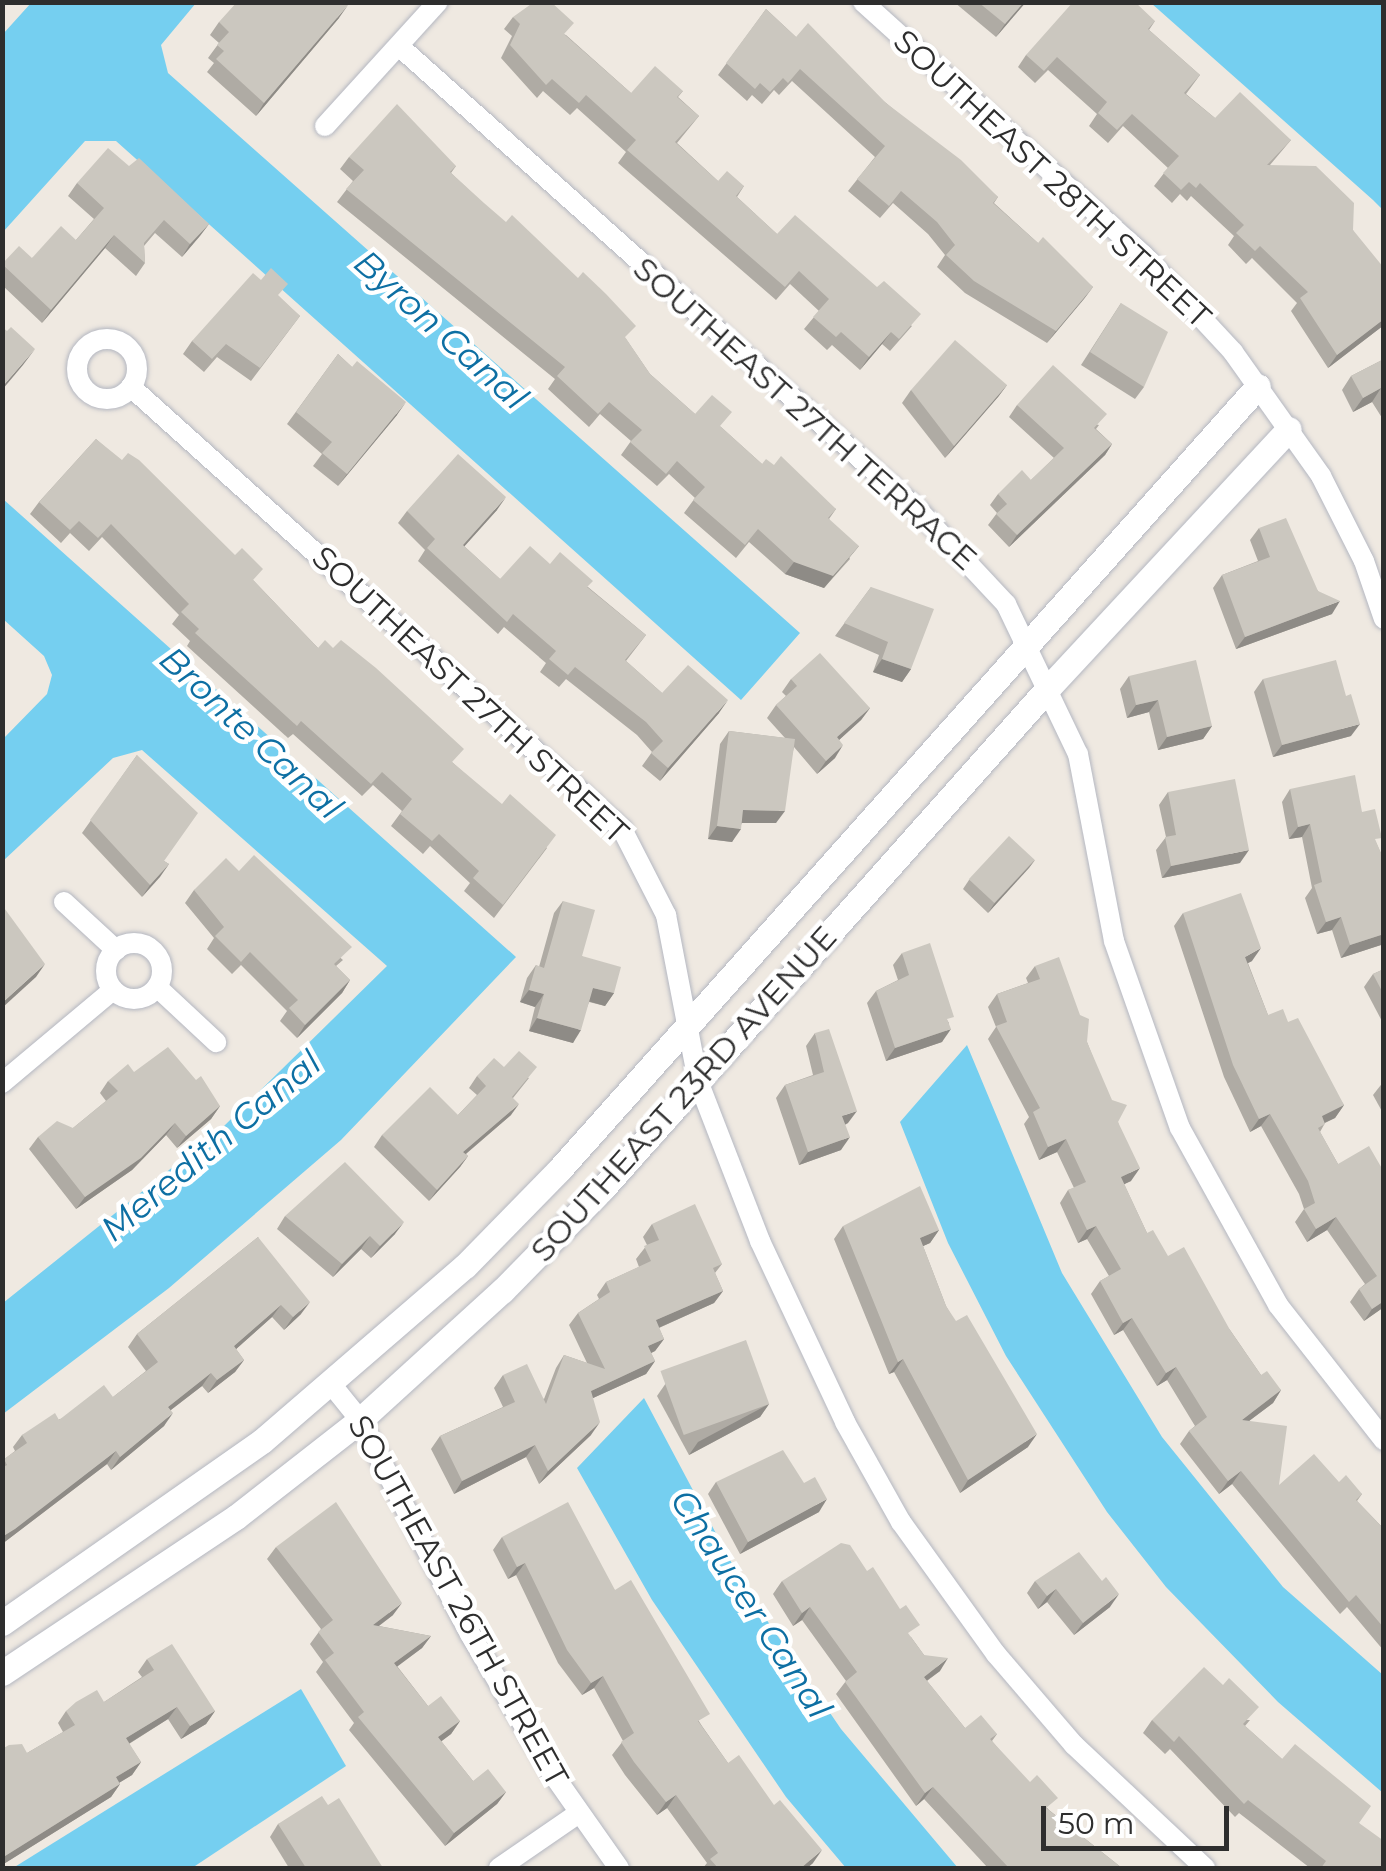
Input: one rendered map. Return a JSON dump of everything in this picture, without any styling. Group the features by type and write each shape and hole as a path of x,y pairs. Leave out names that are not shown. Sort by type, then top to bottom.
{"street":[{"path":"326,126 438,2"},
{"name":"SOUTHEAST 28TH STREET","path":"863,2 1144,255 1258,386 1350,530 1384,619"},
{"name":"SOUTHEAST 27TH TERRACE","path":"400,47 918,510 1006,604 1078,754 1114,941 1180,1128 1278,1305 1384,1440"},
{"name":"SOUTHEAST 23RD AVENUE","path":"2,1622 156,1521 331,1384 464,1266 688,1027 1258,386"},
{"name":"SOUTHEAST 27TH STREET","path":"132,387 622,829 666,914 698,1081 802,1338 901,1522 1037,1704 1205,1868"},
{"name":"SOUTHEAST 23RD AVENUE","path":"2,1673 164,1568 360,1420 502,1291 698,1081 1049,687 1289,429"},
{"path":"64,902 116,950"},
{"path":"132,943 150,948 162,970 157,988 136,1000 113,990 106,974 116,950 132,943"},
{"path":"157,988 216,1042"},
{"path":"2,1084 113,990"},
{"name":"SOUTHEAST 26TH STREET","path":"331,1384 360,1420 470,1634 578,1813 619,1868"},
{"path":"499,1868 578,1813"}],"water":[{"name":"Byron Canal","path":"31,3 196,3 161,45 168,73 800,633 741,700 116,141 85,141 3,232 3,34"},
{"path":"1151,3 1383,3 1383,210 1373,200"},
{"path":"3,499 516,957 341,1140 169,1288 3,1414 3,1303 224,1126 387,966 142,750 113,758 3,861 3,739 47,694 52,675 44,656 3,619"},
{"path":"967,1045 1062,1273 1162,1437 1283,1587 1383,1675 1383,1793 1278,1702 1166,1587 1107,1512 1006,1356 948,1243 900,1122"},
{"name":"Chaucer Canal","path":"644,1398 745,1588 841,1729 958,1868 846,1868 786,1797 652,1600 577,1468"},
{"path":"301,1689 346,1766 192,1868 13,1868"}],"building":[{"path":"237,2 348,5 264,103 216,59 224,51 217,45 229,32 219,22"},
{"path":"534,2 551,2 574,23 564,34 631,93 655,66 683,91 677,97 699,116 675,142 718,181 727,171 744,186 736,196 777,234 795,215 877,287 884,281 921,314 899,339 891,332 869,357 841,332 836,337 813,317 829,299 799,271 785,287 627,150 636,140 586,95 579,103 552,79 546,85 510,45 520,24 513,17"},
{"path":"978,2 1024,2 1005,24"},
{"path":"1073,2 1135,2 1155,21 1148,29 1200,75 1184,93 1215,118 1240,92 1291,140 1267,165 1316,166 1354,203 1353,230 1384,268 1384,319 1337,355 1300,298 1308,292 1260,246 1255,251 1236,233 1244,225 1200,183 1196,188 1189,182 1181,190 1163,173 1179,156 1132,114 1117,130 1098,113 1107,102 1057,57 1044,71 1026,55"},
{"path":"766,9 796,37 808,23 886,103 961,160 998,197 993,203 1038,243 1043,237 1093,287 1056,331 974,281 946,255 955,245 937,222 901,191 889,206 857,179 885,146 800,69 788,83 783,78 770,92 760,83 755,89 726,63"},
{"path":"397,104 456,166 450,172 506,222 512,215 578,278 583,272 636,326 625,337 650,374 695,414 712,395 732,412 720,426 762,464 766,459 774,465 781,456 836,509 828,518 859,546 833,576 794,562 758,529 745,545 693,500 705,487 677,461 666,474 630,442 642,430 609,402 598,414 557,376 565,367 346,189 364,170 349,157"},
{"path":"108,148 129,166 139,158 209,224 190,244 164,220 144,243 145,263 114,235 51,310 2,264 19,246 32,258 61,226 76,240 104,208 77,183"},
{"path":"271,268 288,284 278,295 300,316 260,368 226,344 212,359 192,341 253,273 261,280"},
{"path":"1121,303 1168,332 1144,387 1090,352"},
{"path":"2,327 7,331 11,327 35,349 2,387"},
{"path":"955,340 1007,385 954,446 911,390"},
{"path":"338,354 352,367 357,361 406,402 347,474 322,453 332,442 296,412"},
{"path":"1384,359 1384,392 1381,388 1363,398 1351,376"},
{"path":"1053,365 1107,414 1094,428 1112,444 1017,535 996,514 1007,504 998,494 1022,470 1031,480 1064,448 1017,405"},
{"path":"96,439 122,460 128,453 139,460 235,555 242,548 263,569 253,580 318,648 325,640 333,648 341,640 464,749 452,762 502,804 510,794 556,835 503,905 473,878 479,871 439,834 432,841 400,814 412,799 382,772 371,784 301,721 297,726 195,633 199,629 181,612 189,604 111,524 98,538 79,521 70,530 39,502"},
{"path":"458,454 506,497 463,545 500,579 530,546 550,564 560,552 593,581 587,587 646,635 625,660 662,693 688,665 728,700 668,768 651,753 663,741 646,722 575,667 568,675 549,659 556,651 513,614 507,622 427,548 435,539 407,511"},
{"path":"1286,518 1318,591 1340,601 1245,637 1222,575 1270,557 1259,528"},
{"path":"871,587 934,609 911,669 882,659 888,642 844,623"},
{"path":"820,653 870,708 837,737 843,745 826,761 776,705 797,686 791,679"},
{"path":"1196,660 1212,726 1167,737 1158,700 1136,705 1129,676"},
{"path":"1336,660 1346,696 1351,694 1360,724 1282,745 1263,679"},
{"path":"729,731 795,739 785,811 743,810 741,829 717,826"},
{"path":"137,755 198,813 164,861 169,864 150,885 90,820"},
{"path":"1355,775 1362,812 1375,809 1382,838 1375,839 1384,860 1384,934 1350,945 1341,917 1326,922 1314,885 1322,882 1310,824 1298,827 1290,789"},
{"path":"1235,779 1249,850 1171,866 1165,837 1176,835 1168,792"},
{"path":"1009,836 1035,860 994,903 969,879"},
{"path":"254,855 352,947 334,964 350,980 305,1025 289,1008 298,1000 250,952 241,962 215,936 224,927 194,890 226,858 239,871"},
{"path":"1241,893 1261,948 1245,957 1268,1015 1283,1009 1288,1022 1298,1018 1344,1105 1322,1116 1325,1124 1318,1128 1338,1164 1369,1146 1384,1172 1384,1301 1372,1309 1359,1289 1377,1276 1336,1217 1316,1229 1304,1209 1315,1203 1308,1181 1270,1114 1259,1119 1233,1065 1183,913"},
{"path":"563,901 595,910 582,956 621,967 614,993 593,988 581,1030 537,1018 544,994 529,990 536,965 544,968"},
{"path":"2,905 45,964 2,1003"},
{"path":"930,943 954,1017 947,1019 951,1029 895,1048 876,991 909,975 902,953"},
{"path":"1059,957 1080,1015 1089,1019 1087,1042 1112,1100 1127,1105 1118,1122 1140,1168 1121,1177 1147,1233 1153,1230 1168,1256 1184,1247 1230,1330 1261,1375 1267,1371 1281,1390 1242,1420 1287,1426 1279,1485 1314,1454 1339,1482 1346,1475 1362,1494 1356,1500 1384,1529 1384,1628 1356,1595 1349,1602 1241,1471 1228,1481 1189,1431 1207,1417 1176,1367 1166,1373 1132,1318 1123,1323 1100,1281 1121,1269 1096,1226 1087,1230 1068,1190 1086,1182 1066,1139 1048,1147 1033,1112 1040,1108 996,1026 1007,1022 997,994 1040,979 1035,966"},
{"path":"1384,969 1384,995 1373,974"},
{"path":"829,1029 857,1111 842,1116 850,1137 808,1152 785,1085 824,1072 815,1033"},
{"path":"168,1047 196,1080 201,1076 220,1106 186,1136 175,1123 141,1158 85,1197 38,1137 57,1121 73,1128 118,1091 108,1081 128,1064 134,1072"},
{"path":"519,1051 537,1067 512,1097 519,1104 463,1152 468,1156 437,1190 382,1135 430,1087 458,1115 486,1086 477,1076 494,1058 504,1067"},
{"path":"345,1162 404,1222 380,1246 370,1236 342,1264 285,1216"},
{"path":"920,1186 939,1230 920,1238 946,1306 956,1321 967,1315 1037,1434 968,1480 903,1359 898,1362 843,1226"},
{"path":"695,1204 722,1264 713,1268 723,1291 656,1320 664,1339 648,1346 655,1361 591,1391 600,1422 548,1471 535,1445 462,1481 440,1436 515,1402 503,1375 527,1364 546,1404 564,1355 605,1369 578,1313 610,1292 606,1282 651,1261 644,1246 659,1240 652,1224"},
{"path":"258,1237 310,1302 293,1317 281,1305 234,1346 244,1360 217,1380 211,1373 168,1407 173,1413 120,1457 116,1451 2,1537 2,1468 7,1465 4,1459 27,1443 22,1435 55,1413 59,1420 104,1385 113,1397 158,1362 137,1334"},
{"path":"746,1340 769,1404 684,1435 660,1371"},
{"path":"783,1450 804,1483 815,1477 827,1499 748,1542 716,1482"},
{"path":"336,1502 402,1603 373,1625 431,1636 394,1663 428,1706 441,1696 460,1721 438,1737 473,1781 488,1769 506,1792 454,1833 358,1717 364,1712 325,1660 334,1653 318,1632 333,1620 276,1547"},
{"path":"568,1502 615,1590 631,1580 710,1714 698,1721 728,1763 739,1755 774,1805 780,1800 822,1850 801,1868 718,1868 710,1859 718,1853 676,1795 666,1802 621,1742 634,1733 603,1676 591,1683 567,1650 525,1563 517,1567 502,1537"},
{"path":"841,1543 850,1545 867,1571 873,1567 900,1609 906,1605 920,1625 908,1633 924,1655 948,1658 924,1677 965,1728 981,1715 997,1734 990,1739 1030,1782 1037,1775 1058,1798 1046,1808 1122,1868 1009,1868 933,1787 925,1793 845,1682 857,1672 810,1607 802,1613 782,1581"},
{"path":"1079,1552 1102,1581 1106,1577 1119,1594 1083,1623 1056,1589 1047,1596 1035,1581"},
{"path":"172,1644 215,1711 190,1726 177,1707 126,1738 141,1762 116,1777 120,1784 5,1856 2,1749 22,1744 27,1753 75,1725 66,1711 76,1702 97,1690 104,1702 154,1670 147,1659"},
{"path":"1204,1667 1223,1685 1229,1678 1259,1707 1243,1724 1282,1759 1295,1744 1371,1806 1359,1823 1384,1841 1384,1868 1321,1868 1326,1861 1248,1800 1244,1804 1179,1736 1174,1742 1152,1720"},
{"path":"322,1796 328,1805 339,1798 383,1868 306,1868 278,1824"}],"water label":[{"name":"Bronte Canal","path":"251,733"},
{"name":"Meredith Canal","path":"211,1146"}]}
